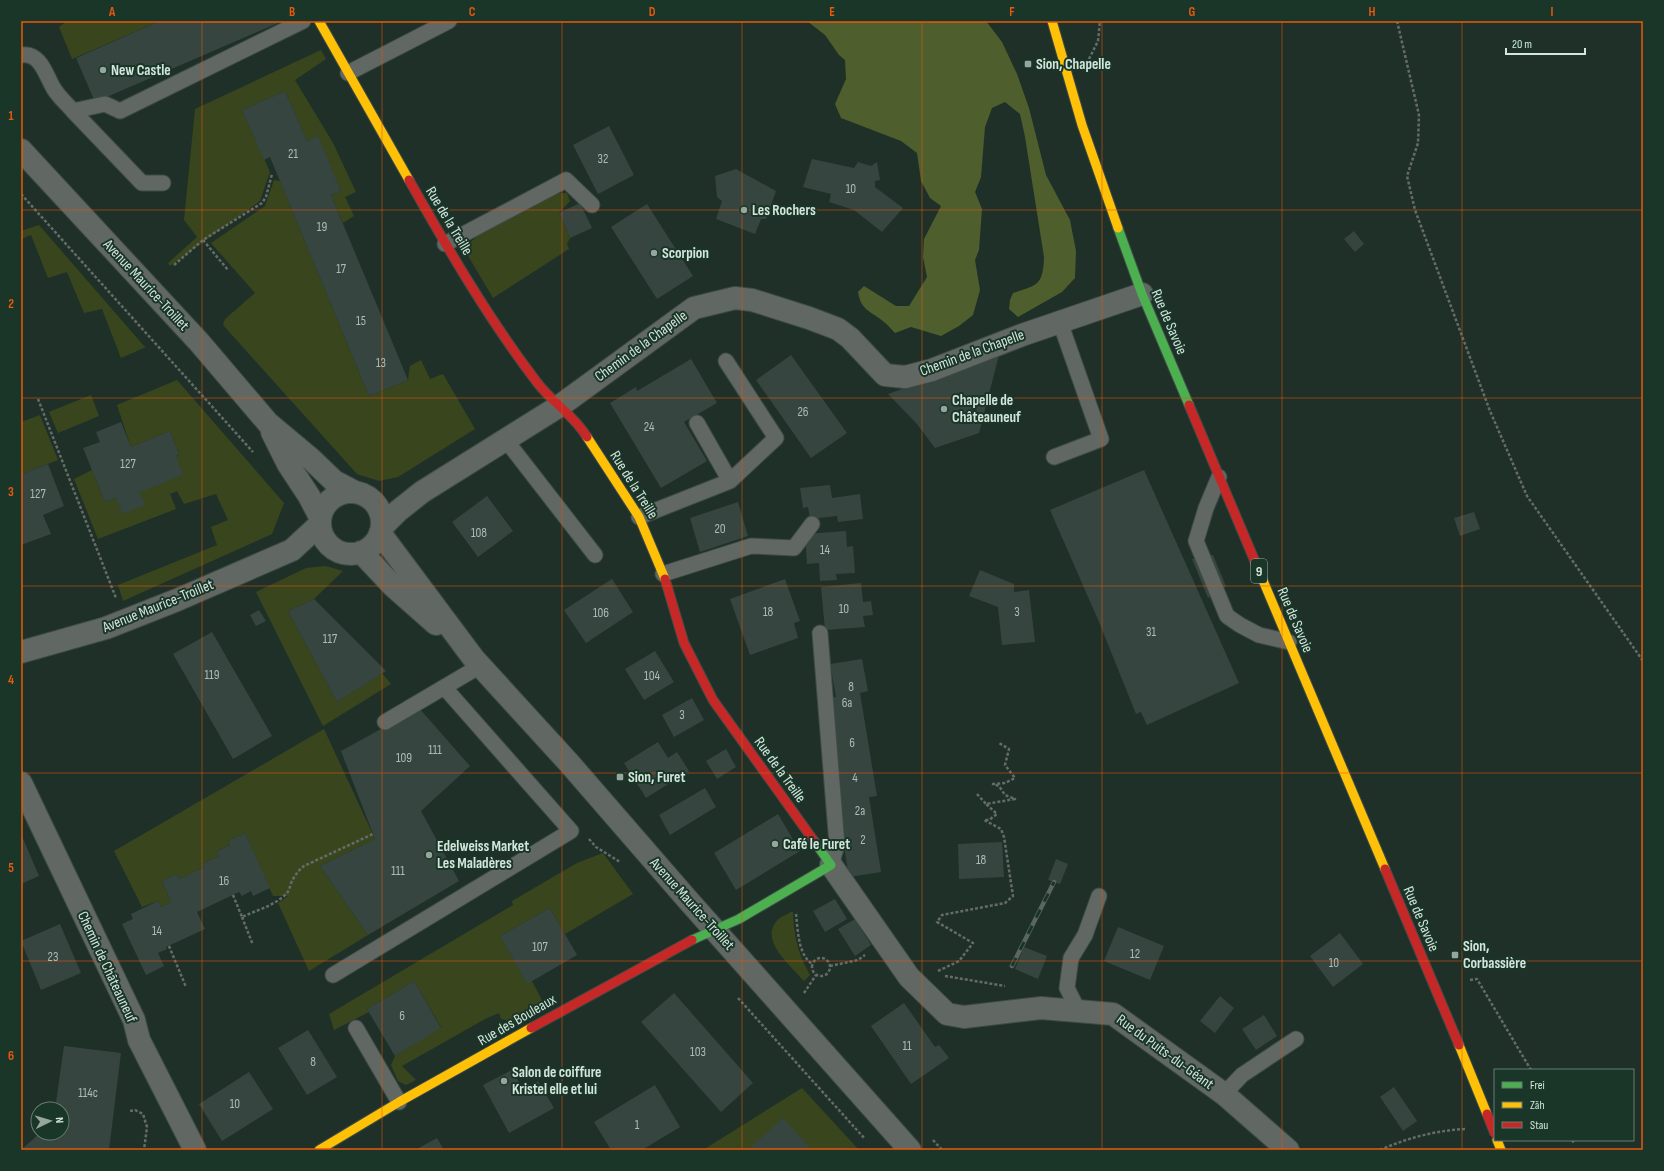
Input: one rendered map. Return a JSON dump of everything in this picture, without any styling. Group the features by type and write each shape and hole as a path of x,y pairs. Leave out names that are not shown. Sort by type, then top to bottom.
{"street":[{"name":"Rue de la Treille","path":"319,21 445,244 504,336 537,383 579,424 614,480 639,516 663,574 684,643 713,700 830,865"},
{"name":"Rue de Savoie","path":"1052,21 1070,88 1122,243 1142,294 1436,989 1494,1132"},
{"name":"Avenue Maurice-Troillet","path":"21,150 199,342 268,424 311,459 334,481 361,494"},
{"name":"Chemin de la Chapelle","path":"381,530 398,511 422,492 561,405 694,308 735,298 752,300 782,309 838,329 859,346 885,375 905,377 932,370 1060,322 1142,294"},
{"name":"Avenue Maurice-Troillet","path":"268,424 288,464 309,496 320,521 292,550"},
{"path":"346,492 361,494 375,502 381,514 381,530 374,545 362,552 347,554 333,549 324,539 320,521 322,510 331,498 346,492"},
{"name":"Chemin de la Chapelle","path":"361,494 422,492"},
{"name":"Avenue Maurice-Troillet","path":"381,530 477,663"},
{"name":"Avenue Maurice-Troillet","path":"21,652 106,628 177,600 292,550 333,549"},
{"name":"Avenue Maurice-Troillet","path":"362,552 393,586 477,663 569,763 910,1150"},
{"name":"Chemin de Châteauneuf","path":"21,783 134,1020 139,1040 195,1150"},
{"path":"714,929 739,919 830,865"},
{"name":"Rue du Puits-du-Géant","path":"830,865 909,977 947,1014 964,1017 1041,1008 1113,1014 1224,1094 1284,1149"},
{"name":"Rue des Bouleaux","path":"332,1147 399,1102 658,956 714,929"}],"lane":[{"path":"73,111 105,104 120,111 303,21"},
{"path":"348,73 449,21"},
{"path":"21,56 25,55 41,62 54,89 142,183 163,183"},
{"path":"445,244 566,180 592,205"},
{"path":"1054,457 1101,439 1060,322"},
{"path":"639,516 730,481 776,438 726,361"},
{"path":"697,423 730,481"},
{"path":"505,439 595,555"},
{"path":"1219,476 1206,508 1196,541 1224,609 1227,616 1252,632 1289,642"},
{"path":"663,574 752,546 794,548 812,524"},
{"path":"820,633 837,845 830,865"},
{"path":"385,722 444,687 477,663"},
{"path":"333,975 571,831 444,687"},
{"path":"1079,1012 1067,988 1071,958 1085,935 1099,896"},
{"path":"356,1028 399,1102"},
{"path":"1224,1094 1242,1075 1296,1039"}],"path":[{"path":"1396,21 1418,115 1418,143 1407,176 1415,210 1490,411 1527,496 1643,661"},
{"path":"174,265 203,240 262,203 266,197 272,174"},
{"path":"21,194 257,456"},
{"path":"203,240 228,270"},
{"path":"38,399 117,602"},
{"path":"986,804 1015,799 1005,795 999,786 993,784 1005,783 1015,778 1005,765 1009,749 999,743"},
{"path":"977,794 997,814 988,820 984,820 1001,829 1004,837 1013,896 1005,903 942,916 937,922 973,943 958,961 938,971 942,976 1020,989 1022,1010"},
{"path":"242,917 276,902 284,896 289,891 291,881 298,871 304,866 373,834"},
{"path":"793,888 802,951 808,961 812,964"},
{"path":"233,895 253,945"},
{"path":"830,966 858,960 884,943"},
{"path":"169,946 186,987"},
{"path":"822,958 827,960 830,966 829,972 825,976 816,975 812,970 812,964 816,960 822,958"},
{"path":"803,994 816,975"},
{"path":"1470,980 1477,979 1530,1069"},
{"path":"738,998 869,1144"},
{"path":"130,1110 135,1110 143,1114 147,1127 144,1150"},
{"path":"1380,1150 1396,1142 1448,1130 1472,1129"}],"green space":[{"path":"67,21 160,21 72,59 59,27"},
{"path":"807,21 986,21 1002,42 1017,74 1029,108 1046,175 1070,220 1076,251 1075,278 1062,292 1018,317 1009,309 1010,300 1013,293 1028,288 1038,282 1042,273 1044,257 1020,114 1005,102 992,108 985,127 981,177 975,192 982,209 979,250 975,260 980,290 973,315 959,326 941,336 911,327 895,333 885,323 864,307 859,298 858,292 864,286 896,306 909,306 927,277 923,257 924,239 941,206 930,198 921,181 917,153 901,141 841,118 835,104 846,79 845,60 839,55 825,35"},
{"path":"321,50 326,59 295,80 333,143 356,192 345,197 354,216 343,223 331,195 341,191 317,137 307,141 285,91 242,110 270,172 260,201 170,266 168,263 197,237 184,220 195,109"},
{"path":"274,180 280,181 369,396 408,380 410,366 421,360 430,379 443,374 475,429 398,477 379,481 357,474 223,325 225,319 255,293 211,243 265,206"},
{"path":"555,193 567,193 570,201 559,213 570,238 567,244 569,249 493,298 464,249 482,231"},
{"path":"39,225 146,347 121,358 102,309 84,313 67,272 48,278 31,235 21,239 21,231"},
{"path":"177,380 284,503 272,534 123,601 118,585 217,545 211,527 228,520 216,494 184,504 177,491 170,494 176,509 98,539 74,479 92,470 105,502 116,498 122,513 140,492 179,454 170,431 131,447 117,405"},
{"path":"91,395 99,416 58,433 49,412"},
{"path":"40,415 58,460 21,474 21,422"},
{"path":"326,566 343,571 314,599 288,611 337,702 382,673 391,684 323,726 256,592 306,568"},
{"path":"324,729 375,839 320,866 368,935 309,971 278,903 288,896 273,896 245,833 228,841 230,845 217,851 219,856 202,864 204,867 179,879 177,874 162,881 171,902 161,907 158,901 142,907 114,851"},
{"path":"603,853 633,894 565,934 550,908 500,936 527,983 532,981 544,1004 509,1025 506,1020 501,1019 499,1013 485,1019 402,1066 416,1080 406,1085 398,1081 391,1065 395,1056 441,1027 414,981 367,1009 369,1012 334,1030 329,1014 513,905 512,901 577,863"},
{"path":"793,912 794,929 802,960 810,975 804,981 780,953 772,937 772,929 777,920"},
{"path":"802,1088 859,1150 703,1150"}],"building":[{"path":"160,21 277,21 278,23 95,102 76,58"},
{"path":"285,91 307,141 318,136 341,191 331,195 408,380 369,396 270,157 264,160 242,110"},
{"path":"609,126 634,175 598,194 573,145"},
{"path":"812,159 854,168 858,162 871,166 877,162 880,180 875,181 875,187 903,208 882,232 854,210 829,202 831,194 803,187"},
{"name":"Les Rochers","path":"736,169 776,191 766,219 761,219 755,234 716,219 722,201 717,197 715,176"},
{"path":"580,203 592,228 570,238 559,213"},
{"path":"647,204 693,276 657,299 611,227"},
{"path":"1354,231 1364,244 1355,252 1344,239"},
{"path":"791,355 847,433 811,458 756,380"},
{"name":"Chapelle de Châteauneuf","path":"999,355 979,433 935,448 917,424 888,394"},
{"path":"691,359 717,403 684,422 707,461 661,488 610,403 636,387 637,391"},
{"path":"121,422 131,447 170,431 179,454 176,456 183,475 140,492 145,505 122,514 116,498 105,502 83,448 100,442 96,432"},
{"path":"48,464 64,506 43,515 51,534 21,545 21,474"},
{"path":"1144,470 1239,683 1147,725 1141,712 1136,714 1099,622 1050,510"},
{"path":"830,485 832,498 860,494 863,519 838,522 837,516 810,519 808,507 803,508 800,488"},
{"path":"487,496 513,531 478,557 452,522"},
{"path":"738,502 748,536 700,552 690,518"},
{"path":"1474,512 1480,529 1460,536 1454,518"},
{"path":"846,531 847,547 853,546 855,573 836,574 837,580 820,581 819,563 807,564 805,534"},
{"path":"1213,555 1226,586 1208,598 1192,559"},
{"path":"980,570 1014,584 1014,592 1029,590 1035,642 1002,645 998,607 969,596"},
{"path":"612,579 633,612 586,643 564,610"},
{"path":"785,579 800,621 794,623 798,638 750,655 730,599"},
{"path":"861,583 863,602 871,601 873,615 863,616 865,627 825,630 821,587"},
{"path":"314,599 386,671 337,702 288,611"},
{"path":"259,610 266,621 256,626 250,615"},
{"path":"212,632 272,736 233,759 173,654"},
{"path":"655,651 674,682 644,700 625,669"},
{"path":"862,659 868,691 860,693 877,796 869,797 881,872 849,877 837,803 841,802 829,698 836,697 830,664"},
{"path":"692,698 704,720 674,737 662,715"},
{"path":"419,708 470,766 421,811 459,881 368,935 320,866 375,839 341,751"},
{"path":"658,742 668,758 677,752 689,771 646,798 624,763"},
{"path":"726,749 736,767 717,779 706,761"},
{"path":"705,788 716,807 670,835 659,815"},
{"path":"778,814 800,851 736,890 714,853"},
{"path":"245,833 270,888 253,896 251,891 242,896 239,892 197,912 205,929 166,947 167,949 158,953 164,966 146,975 122,924 133,919 131,914 158,901 161,907 171,902 162,881 177,874 179,879 204,867 202,864 219,856 217,851 230,845 228,841"},
{"path":"21,834 39,876 21,884"},
{"path":"1002,842 1004,877 959,879 958,844"},
{"path":"1056,859 1068,864 1060,884 1048,880"},
{"path":"835,899 847,919 825,932 813,911"},
{"path":"550,908 577,955 527,984 500,936"},
{"path":"855,919 871,945 855,956 838,929"},
{"path":"60,924 81,973 41,990 21,941"},
{"path":"1118,927 1164,946 1150,980 1104,961"},
{"path":"1340,933 1363,964 1333,987 1310,956"},
{"path":"1024,947 1047,956 1038,979 1015,969"},
{"path":"414,981 441,1028 395,1056 367,1009"},
{"path":"674,993 753,1083 721,1112 641,1022"},
{"path":"1220,996 1234,1008 1215,1033 1200,1021"},
{"path":"904,1003 935,1047 939,1045 949,1058 911,1084 871,1026"},
{"path":"1264,1015 1277,1036 1256,1050 1242,1029"},
{"path":"308,1030 337,1077 307,1095 278,1048"},
{"path":"64,1046 121,1053 109,1150 21,1150 31,1141 70,1141 70,1101 56,1101"},
{"path":"512,1070 523,1089 538,1081 554,1108 509,1133 483,1085"},
{"path":"249,1072 273,1109 222,1141 199,1104"},
{"path":"655,1085 680,1127 642,1150 611,1150 594,1122"},
{"path":"1394,1087 1417,1121 1403,1131 1380,1097"},
{"path":"783,1118 812,1150 747,1150"},
{"path":"437,1138 444,1150 415,1150"}],"railway":[{"path":"1012,966 1054,882"}],"traffic: fast":[{"path":"1118,228 1142,294 1189,405"},
{"path":"692,940 739,919 831,865 814,841"}],"traffic: slow":[{"path":"319,21 409,180"},
{"path":"1052,21 1082,125 1118,228"},
{"path":"587,437 639,517 665,579"},
{"path":"1259,571 1385,869"},
{"path":"319,1150 399,1102 531,1028"},
{"path":"1459,1045 1487,1114"},
{"path":"1497,1141 1501,1150"}],"traffic: jam":[{"path":"409,180 501,333 542,388 575,422 587,437"},
{"path":"1189,405 1259,571"},
{"path":"665,579 684,643 713,700 814,841"},
{"path":"1385,869 1459,1045"},
{"path":"531,1028 692,940"},
{"path":"1487,1114 1494,1132"}],"place":[{"name":"Sion, Chapelle","path":"1028,64"},
{"name":"New Castle","path":"103,70"},
{"name":"Les Rochers","path":"744,210"},
{"name":"Scorpion","path":"654,253"},
{"name":"Chapelle de Châteauneuf","path":"944,409"},
{"name":"Sion, Furet","path":"620,777"},
{"name":"Café le Furet","path":"775,844"},
{"name":"Edelweiss Market Les Maladères","path":"429,855"},
{"name":"Sion, Corbassière","path":"1455,955"},
{"name":"Salon de coiffure Kristel elle et lui","path":"504,1081"}]}
